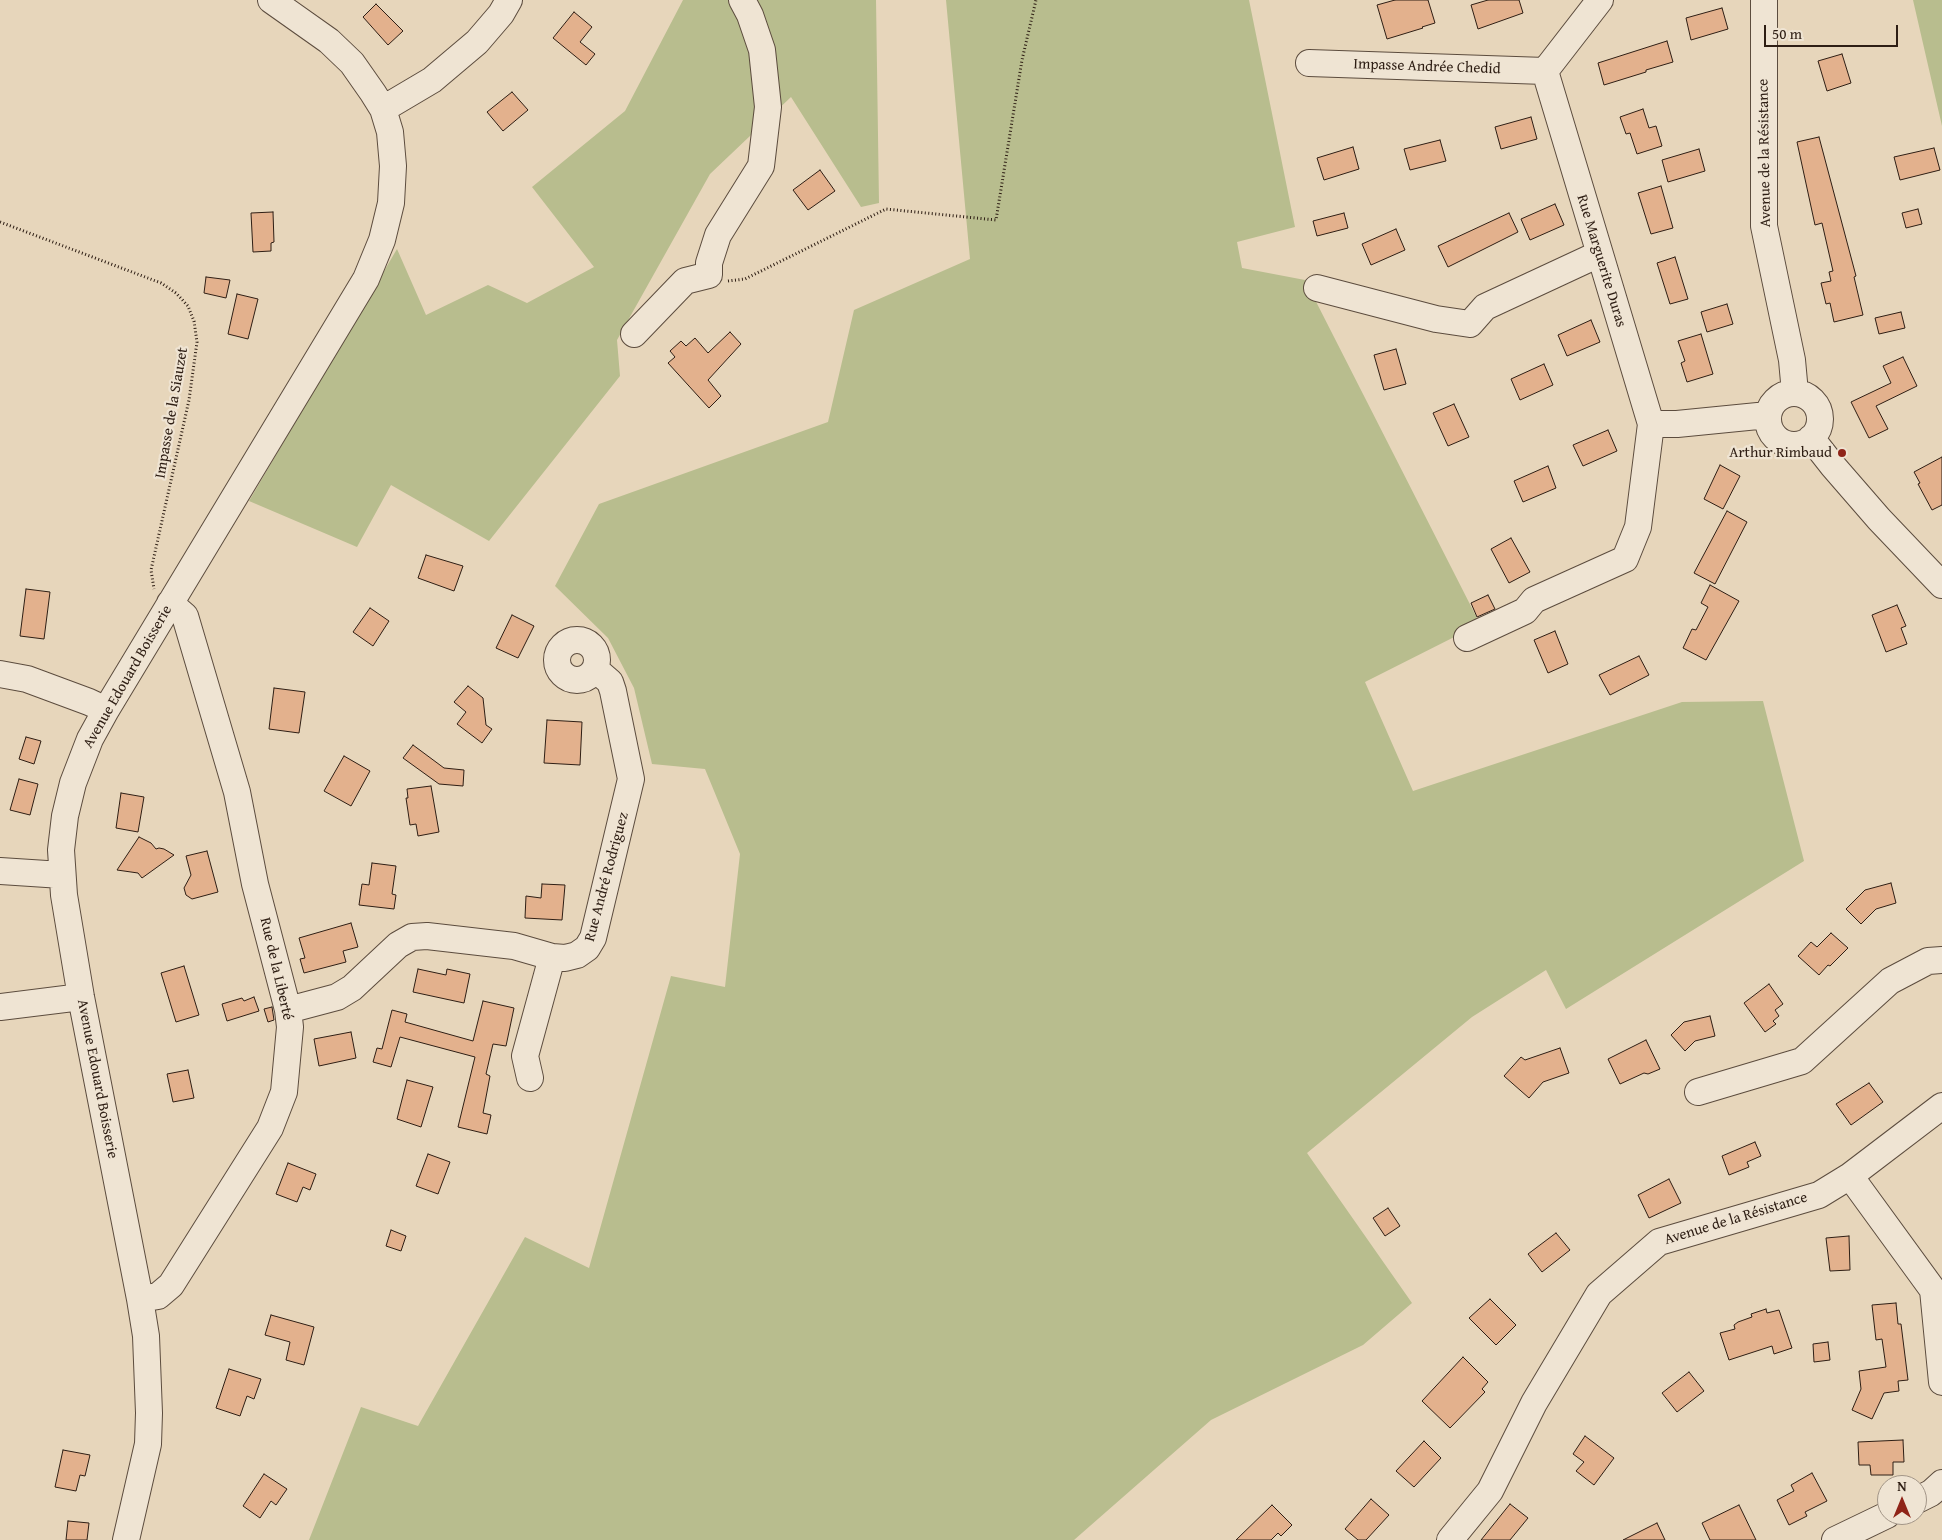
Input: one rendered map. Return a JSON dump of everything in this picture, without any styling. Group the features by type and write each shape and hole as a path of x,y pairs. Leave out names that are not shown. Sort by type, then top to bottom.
{"street":[{"name":"Avenue Edouard Boisserie","path":"126,1540 148,1436 146,1336 81,997 62,876 61,850 63,833 73,783 90,739 366,279 382,240 391,202 393,166 390,132 383,109 352,63 329,41 302,20 271,0"},
{"path":"383,109 432,80 477,42 501,14 509,0"},
{"path":"634,334 685,281 709,275 709,263 718,235 761,166 768,107 762,50 750,15 742,0"},
{"path":"1545,71 1600,0"},
{"name":"Avenue de la Résistance","path":"1764,0 1764,226 1792,360 1795,393"},
{"name":"Impasse Andrée Chedid","path":"1309,63 1545,71"},
{"name":"Rue Marguerite Duras","path":"1545,71 1651,424"},
{"path":"1317,288 1436,319 1470,324 1485,307 1599,254"},
{"path":"1795,393 1810,398 1819,410 1819,426 1811,438 1797,444 1782,441 1771,431 1768,415 1775,401 1788,394 1795,393"},
{"path":"1466,638 1525,611 1534,600 1625,559 1638,527 1651,424 1677,424 1768,415"},
{"path":"1811,438 1879,519 1942,585"},
{"name":"Rue de la Liberté","path":"140,1299 158,1296 171,1284 270,1128 284,1092 290,1027 288,1010 255,884 237,792 186,616 170,603"},
{"name":"Rue André Rodriguez","path":"288,1010 337,997 352,988 398,945 412,937 428,936 514,946 552,957 565,958 577,955 587,948 593,938 630,785 629,766 613,691 610,682 595,669"},
{"path":"0,674 27,679 106,710"},
{"path":"0,871 62,876"},
{"path":"530,1078 525,1056 552,957"},
{"path":"1698,1092 1802,1061 1890,981 1928,961 1942,960"},
{"path":"0,1007 81,997"},
{"name":"Avenue de la Résistance","path":"1450,1540 1490,1491 1534,1403 1599,1294 1659,1242 1819,1195 1850,1176 1942,1106"},
{"path":"1850,1176 1933,1290 1942,1382"},
{"path":"1927,1495 1942,1483"},
{"path":"1835,1540 1877,1520"}],"path":[{"path":"709,275 729,282 745,279 886,209 996,220 1022,60 1036,0"},
{"name":"Impasse de la Siauzet","path":"0,222 161,284 176,293 188,306 194,321 197,342 189,400 152,570 155,593 170,603"}],"green space":[{"path":"683,0 876,0 879,203 861,207 791,97 710,174 617,340 620,376 489,541 391,485 357,547 249,501 397,249 426,315 488,285 527,303 594,267 532,187 625,111"},
{"path":"946,0 1249,0 1295,227 1237,242 1242,268 1305,280 1480,624 1365,682 1413,791 1682,702 1763,701 1804,861 1566,1009 1546,970 1472,1017 1307,1153 1412,1303 1363,1345 1211,1420 1074,1540 309,1540 361,1407 418,1426 525,1237 589,1268 671,976 725,987 740,854 705,769 652,764 634,688 608,638 555,586 599,504 828,422 854,310 970,259"},
{"path":"1913,0 1942,0 1942,126"}],"building":[{"path":"1395,0 1428,0 1435,23 1387,39 1377,5"},
{"path":"1488,0 1519,0 1523,13 1478,29 1471,5"},
{"path":"376,4 403,31 388,45 363,17"},
{"path":"1722,8 1728,29 1691,40 1686,18"},
{"path":"574,12 592,27 580,42 595,54 586,65 553,38"},
{"path":"1667,41 1673,62 1604,85 1598,63"},
{"path":"1842,54 1851,83 1827,91 1818,61"},
{"path":"512,92 528,110 503,131 487,112"},
{"path":"1643,109 1649,128 1656,126 1662,146 1637,154 1630,133 1626,134 1620,117"},
{"path":"1531,117 1537,139 1501,149 1495,127"},
{"path":"1819,137 1856,276 1854,277 1863,315 1834,322 1830,303 1826,304 1821,283 1831,281 1829,272 1833,271 1822,223 1815,225 1797,142"},
{"path":"1440,140 1446,161 1410,170 1404,149"},
{"path":"1353,147 1359,169 1324,180 1317,158"},
{"path":"1934,148 1940,170 1900,180 1894,157"},
{"path":"1699,149 1705,171 1668,182 1662,160"},
{"path":"820,170 835,191 808,210 793,190"},
{"path":"1661,186 1673,228 1651,234 1638,193"},
{"path":"1555,204 1564,225 1530,240 1521,219"},
{"path":"1918,209 1922,224 1906,228 1902,213"},
{"path":"273,212 274,242 271,243 271,251 253,252 251,213"},
{"path":"1344,213 1348,228 1317,236 1313,221"},
{"path":"1509,213 1518,232 1448,267 1438,246"},
{"path":"1396,229 1405,250 1371,265 1362,244"},
{"path":"1675,257 1688,299 1670,304 1657,263"},
{"path":"206,277 230,280 226,298 204,293"},
{"path":"237,294 258,299 248,339 228,334"},
{"path":"1727,304 1733,324 1707,332 1701,312"},
{"path":"1901,312 1905,328 1879,334 1875,318"},
{"path":"1591,320 1600,342 1567,356 1558,335"},
{"path":"730,332 741,344 708,380 721,396 709,408 668,363 675,357 670,351 681,341 686,346 695,338 708,353"},
{"path":"1701,334 1713,374 1687,382 1681,363 1685,361 1678,341"},
{"path":"1396,349 1406,384 1384,390 1374,355"},
{"path":"1903,357 1917,386 1876,406 1888,429 1869,438 1851,402 1891,383 1883,366"},
{"path":"1544,364 1553,385 1520,400 1511,379"},
{"path":"1454,404 1469,437 1448,446 1433,413"},
{"path":"1608,430 1617,451 1583,466 1573,445"},
{"path":"1942,457 1942,505 1932,510 1918,484 1920,483 1914,472"},
{"path":"1720,465 1740,476 1723,509 1704,499"},
{"path":"1548,466 1556,488 1523,502 1514,481"},
{"path":"1727,511 1747,522 1715,584 1694,573"},
{"path":"1511,538 1530,572 1509,583 1491,549"},
{"path":"426,555 463,566 454,591 418,578"},
{"path":"1710,585 1739,601 1706,660 1683,648 1692,629 1696,630 1708,607 1701,603"},
{"path":"26,589 50,592 44,639 20,636"},
{"path":"1488,595 1495,609 1477,617 1471,603"},
{"path":"1897,605 1906,626 1901,628 1907,644 1886,652 1872,615"},
{"path":"370,608 389,621 373,646 353,632"},
{"path":"512,615 534,626 518,658 496,648"},
{"path":"1555,631 1568,664 1548,673 1534,640"},
{"path":"1639,656 1649,675 1610,695 1599,675"},
{"path":"468,686 483,698 486,725 492,729 482,743 457,724 466,712 454,702"},
{"path":"274,688 305,692 299,733 269,729"},
{"path":"547,720 582,722 580,765 544,763"},
{"path":"26,737 41,741 34,764 19,759"},
{"path":"413,745 444,768 464,770 463,786 439,784 403,758"},
{"path":"344,756 370,771 351,806 324,791"},
{"path":"19,779 38,784 30,815 10,810"},
{"path":"431,786 439,832 418,836 416,824 410,825 406,798 408,798 407,789"},
{"path":"121,793 144,797 138,832 116,828"},
{"path":"139,837 151,843 156,849 164,849 174,855 142,878 138,873 117,870"},
{"path":"207,851 218,892 192,899 186,895 184,888 191,875 186,856"},
{"path":"372,863 396,866 392,894 396,895 394,909 359,905 362,884 369,885"},
{"path":"1891,883 1896,903 1876,909 1861,924 1846,909 1865,890"},
{"path":"542,884 565,885 562,920 525,918 526,896 541,898"},
{"path":"351,923 358,947 343,951 346,962 304,973 300,959 305,958 299,938"},
{"path":"1831,933 1848,948 1819,975 1798,956 1811,942 1817,947"},
{"path":"184,966 199,1015 176,1022 161,973"},
{"path":"418,969 446,975 447,969 470,974 464,1003 413,992"},
{"path":"1769,984 1783,1004 1775,1010 1779,1016 1773,1021 1776,1024 1765,1032 1744,1003"},
{"path":"254,997 259,1011 227,1021 222,1004 242,998 244,1001"},
{"path":"483,1001 514,1008 506,1046 493,1044 486,1074 490,1076 483,1113 491,1115 487,1134 458,1127 475,1057 400,1037 391,1067 373,1062 377,1048 382,1049 392,1010 407,1014 405,1022 473,1041"},
{"path":"272,1007 274,1020 268,1022 264,1009"},
{"path":"1710,1016 1715,1036 1695,1041 1685,1051 1671,1035 1684,1022"},
{"path":"351,1032 356,1058 319,1066 314,1039"},
{"path":"1646,1040 1660,1069 1648,1074 1644,1073 1620,1084 1608,1059"},
{"path":"1560,1048 1569,1073 1543,1082 1529,1098 1504,1076 1521,1057 1525,1060"},
{"path":"188,1070 194,1098 173,1102 167,1074"},
{"path":"407,1080 433,1087 421,1127 397,1119"},
{"path":"1869,1083 1883,1102 1851,1125 1836,1104"},
{"path":"1755,1142 1761,1156 1747,1162 1749,1167 1729,1175 1722,1156"},
{"path":"428,1154 450,1162 438,1194 416,1186"},
{"path":"288,1163 316,1174 310,1190 303,1187 297,1202 276,1194"},
{"path":"1669,1179 1681,1203 1649,1218 1638,1195"},
{"path":"1388,1208 1400,1226 1385,1236 1373,1218"},
{"path":"391,1230 406,1236 401,1251 386,1246"},
{"path":"1556,1233 1570,1250 1542,1272 1528,1254"},
{"path":"1849,1236 1850,1270 1830,1271 1826,1238"},
{"path":"1490,1299 1516,1325 1496,1345 1469,1318"},
{"path":"1896,1303 1898,1324 1901,1324 1908,1380 1898,1381 1899,1391 1884,1393 1872,1419 1852,1410 1861,1389 1859,1371 1886,1367 1882,1339 1876,1340 1872,1305"},
{"path":"1766,1309 1767,1313 1779,1310 1792,1348 1774,1354 1772,1346 1729,1360 1720,1333 1735,1329 1734,1325 1738,1322 1752,1317 1751,1314"},
{"path":"271,1315 314,1327 304,1365 286,1360 290,1342 265,1335"},
{"path":"1828,1342 1830,1360 1814,1362 1813,1344"},
{"path":"1463,1357 1488,1382 1482,1389 1485,1392 1450,1428 1422,1401"},
{"path":"229,1369 261,1379 254,1399 247,1396 240,1416 216,1408"},
{"path":"1689,1372 1704,1391 1677,1412 1662,1393"},
{"path":"1585,1436 1614,1458 1594,1485 1576,1471 1584,1462 1573,1454"},
{"path":"1903,1440 1904,1462 1893,1462 1893,1475 1871,1475 1870,1465 1859,1465 1858,1442"},
{"path":"1424,1441 1441,1458 1414,1487 1396,1471"},
{"path":"63,1450 90,1455 85,1476 80,1475 76,1491 55,1487"},
{"path":"1812,1473 1827,1501 1805,1512 1807,1516 1789,1525 1777,1500 1794,1491 1791,1485"},
{"path":"264,1474 287,1489 276,1505 271,1501 260,1518 243,1506"},
{"path":"1371,1499 1389,1515 1366,1540 1358,1540 1345,1529"},
{"path":"1510,1504 1528,1518 1510,1540 1481,1540"},
{"path":"1272,1505 1292,1525 1281,1536 1278,1533 1271,1540 1236,1540"},
{"path":"1739,1505 1756,1540 1710,1540 1702,1523"},
{"path":"68,1521 89,1523 87,1540 66,1540"},
{"path":"1657,1523 1665,1540 1623,1540"}],"place":[{"name":"Arthur Rimbaud","path":"1842,453"}]}
